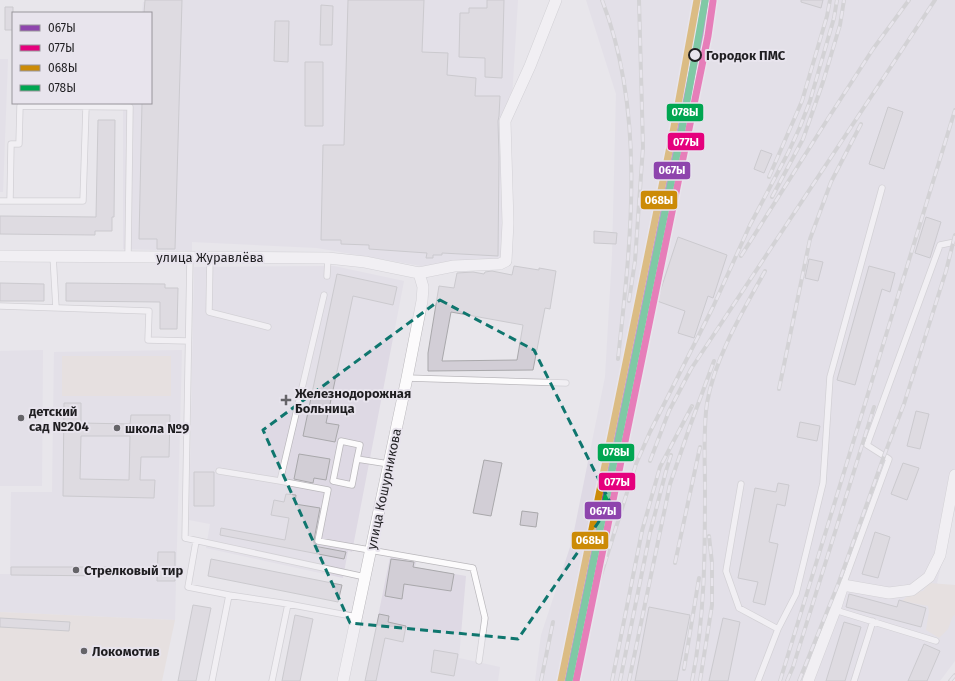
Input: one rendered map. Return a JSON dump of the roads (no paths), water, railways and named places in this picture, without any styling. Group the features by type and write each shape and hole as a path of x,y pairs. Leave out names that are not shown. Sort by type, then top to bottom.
{"street":[{"path":"419,273 454,266 500,264 506,261 508,223 505,121 530,66 556,0"},
{"name":"улица Журавлёва","path":"0,256 328,258 365,262 419,273"},
{"name":"улица Кошурникова","path":"343,681 370,550 390,464 422,301 423,287 419,273"},
{"path":"808,681 835,610 842,584 889,593 912,590 929,577 940,555 955,475"}],"lane":[{"path":"10,200 10,144 19,144 20,106 130,107 128,257"},
{"path":"0,201 83,202 86,107"},
{"path":"758,681 778,629 796,594 823,483 830,377 882,188"},
{"path":"842,584 888,459 867,445 940,245 955,242"},
{"path":"53,256 56,308"},
{"path":"190,257 185,538 365,577"},
{"path":"210,257 209,312 268,327"},
{"path":"328,258 328,276"},
{"path":"280,482 324,295"},
{"path":"0,306 149,311 148,340 188,341"},
{"path":"407,378 566,383"},
{"path":"341,441 360,445 358,459 352,485 333,481 341,441"},
{"path":"358,459 390,464"},
{"path":"219,471 328,490 318,541 473,568 485,618 479,661"},
{"path":"741,484 726,571 739,608 778,629"},
{"path":"196,541 188,587 356,617"},
{"path":"214,681 229,595"},
{"path":"272,681 288,604"},
{"path":"835,610 936,641"},
{"path":"854,681 873,621"}],"railway":[{"path":"602,0 616,43 625,87 630,132 630,223 618,359"},
{"path":"629,301 635,261 643,147 639,0"},
{"path":"769,177 802,101 827,16 830,0"},
{"path":"590,610 636,464 650,432 713,307 750,225 800,127 810,101 834,18 837,0"},
{"path":"772,197 803,139 823,82 840,25 844,0"},
{"path":"741,256 873,49 909,0"},
{"path":"650,461 669,411 691,369 935,0"},
{"path":"780,681 955,110"},
{"path":"779,389 810,239 831,182 861,124"},
{"path":"799,681 839,582 904,404 946,271 955,235"},
{"path":"692,681 700,633 702,609 705,537 705,435 707,403 716,369 723,352 739,318 765,271"},
{"path":"629,681 670,484 714,361"},
{"path":"612,681 642,531 660,467 692,406"},
{"path":"787,681 793,667 874,407"},
{"path":"675,563 700,447"},
{"path":"620,681 650,533 671,455"},
{"path":"700,681 712,605 712,563 709,536"},
{"path":"684,669 699,578"},
{"path":"541,681 553,622"},
{"path":"950,681 955,675"}],"place":[{"name":"Городок ПМС","path":"695,55"},
{"name":"Железнодорожная Больница","path":"286,400"},
{"name":"детский сад №204","path":"21,418"},
{"name":"школа №9","path":"117,428"},
{"name":"Стрелковый тир","path":"76,570"},
{"name":"Локомотив","path":"84,651"}]}
